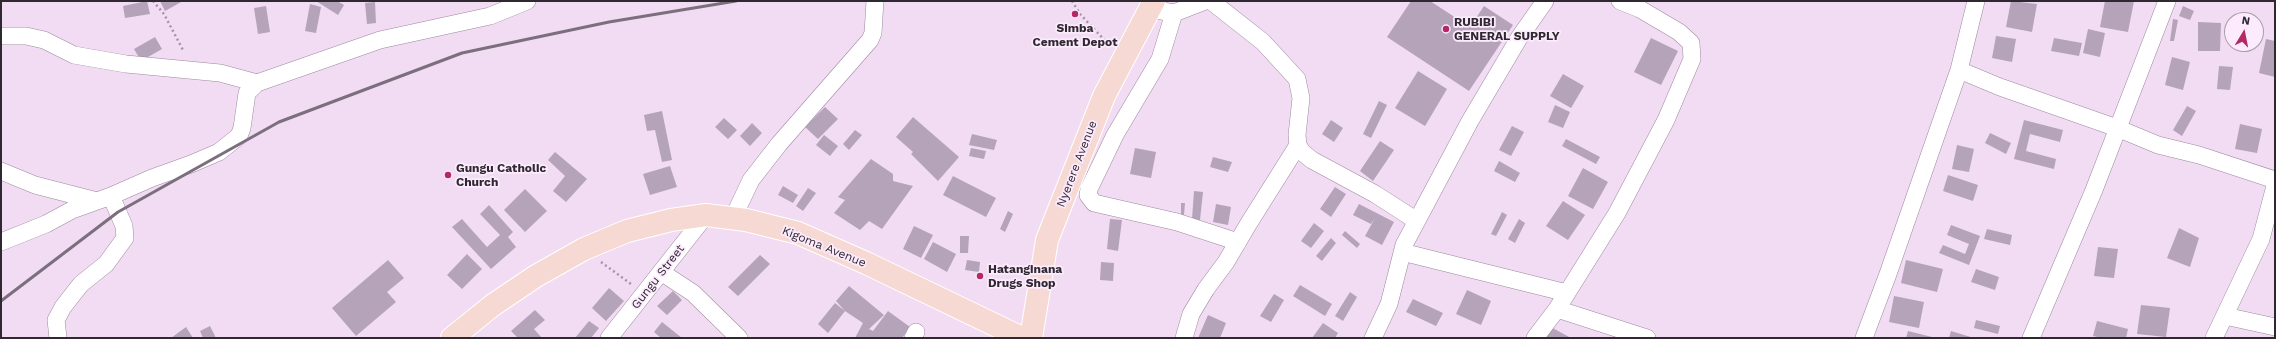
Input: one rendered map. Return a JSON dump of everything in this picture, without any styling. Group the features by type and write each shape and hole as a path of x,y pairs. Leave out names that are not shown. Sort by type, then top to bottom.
{"main road":[{"name":"Nyerere Avenue","path":"1031,338 1047,240 1104,96 1152,5"},
{"name":"Kigoma Avenue","path":"452,338 493,305 536,276 584,249 627,231 671,220 706,215 733,218 798,233 866,263 1022,338"}],"street":[{"path":"733,218 751,180 779,144 870,40 873,33 875,1"},
{"path":"1152,5 1174,13 1205,1"},
{"path":"1211,1 1263,42 1296,79 1301,98 1297,135 1298,145 1312,160 1375,194 1417,221"},
{"path":"1373,338 1389,304 1402,252 1417,221 1470,121 1519,38 1545,1"},
{"path":"1535,338 1557,309 1618,213 1646,162 1683,84 1692,59 1691,43 1680,32 1640,9 1620,1"},
{"path":"1864,338 1888,274 1959,70 1976,1"},
{"path":"2031,338 2118,128 2166,1"},
{"path":"1,242 152,178 219,152 233,142 242,128 247,93 257,83 380,40 490,16 523,2"},
{"path":"1174,13 1160,59 1115,135 1089,189 1088,195 1094,203 1177,222 1238,242"},
{"path":"1,36 26,36 44,40 74,55 126,64 220,73 257,83"},
{"path":"1959,70 2000,87 2118,128 2158,146 2199,155 2275,180"},
{"path":"1184,338 1191,314 1298,145"},
{"path":"1,171 35,185 104,198 124,226 125,238 106,264 81,284 63,307 56,320 58,338"},
{"path":"2214,338 2261,239 2275,186"},
{"name":"Gungu Street","path":"609,338 706,215"},
{"path":"1402,252 1567,293"},
{"path":"661,272 693,293 739,338"},
{"path":"1557,309 1647,338"},
{"path":"2225,316 2275,327"}],"path":[{"path":"153,1 164,14 194,71"},
{"path":"1072,1 1080,14 1123,59"},
{"path":"584,249 644,294"}],"building":[{"path":"147,1 150,14 125,18 123,6"},
{"path":"160,1 183,1 165,11"},
{"path":"316,1 337,1 344,5 338,15"},
{"path":"1411,1 1430,1 1470,27 1484,6 1513,25 1469,91 1387,37"},
{"path":"2011,1 2037,4 2032,32 2006,27"},
{"path":"2105,1 2134,1 2128,32 2100,27"},
{"path":"375,2 376,23 367,24 365,3"},
{"path":"310,4 321,7 316,33 305,31"},
{"path":"266,6 270,32 258,34 254,8"},
{"path":"2183,6 2194,11 2190,20 2179,16"},
{"path":"2173,19 2178,20 2174,41 2170,41"},
{"path":"2198,22 2221,23 2220,51 2198,51"},
{"path":"2088,29 2105,33 2100,57 2083,53"},
{"path":"1996,36 2016,39 2012,62 1992,58"},
{"path":"155,37 162,49 141,61 134,49"},
{"path":"1651,38 1678,51 1661,85 1634,72"},
{"path":"2054,38 2082,43 2079,56 2051,51"},
{"path":"2266,39 2275,41 2275,77 2259,73"},
{"path":"2172,57 2190,62 2183,90 2165,85"},
{"path":"2219,66 2233,67 2230,90 2217,89"},
{"path":"1418,71 1447,89 1425,126 1395,108"},
{"path":"1563,74 1584,86 1571,108 1550,96"},
{"path":"1379,101 1387,105 1371,138 1363,134"},
{"path":"1555,105 1570,112 1563,128 1548,122"},
{"path":"2187,106 2196,111 2182,136 2173,130"},
{"path":"825,107 838,119 818,139 805,127"},
{"path":"662,111 672,160 662,162 655,130 647,131 644,115"},
{"path":"913,117 959,157 938,181 911,154 913,152 896,137"},
{"path":"724,118 737,130 728,139 715,127"},
{"path":"1331,120 1343,128 1334,142 1322,134"},
{"path":"2024,120 2063,130 2060,142 2030,134 2026,151 2056,159 2054,169 2014,159"},
{"path":"752,123 762,133 750,146 740,136"},
{"path":"2240,124 2262,129 2257,153 2235,149"},
{"path":"1512,126 1524,132 1511,156 1499,150"},
{"path":"855,130 862,135 849,150 843,144"},
{"path":"1990,133 2011,143 2006,154 1985,143"},
{"path":"972,134 997,140 994,150 969,145"},
{"path":"824,135 838,146 830,156 816,145"},
{"path":"1566,139 1600,157 1596,164 1562,146"},
{"path":"1380,141 1394,150 1373,181 1360,171"},
{"path":"1957,145 1974,149 1969,172 1952,169"},
{"path":"971,148 986,151 984,159 969,156"},
{"path":"1135,148 1156,152 1151,178 1130,174"},
{"path":"555,152 587,179 566,202 553,191 565,176 548,160"},
{"path":"1213,157 1232,162 1228,172 1210,167"},
{"path":"871,159 893,174 893,181 913,186 882,229 869,221 860,230 834,213 845,200 838,197"},
{"path":"1499,161 1520,173 1515,182 1494,171"},
{"path":"670,166 677,187 650,195 643,174"},
{"path":"1583,168 1608,182 1593,209 1568,196"},
{"path":"1948,175 1978,185 1973,201 1943,191"},
{"path":"953,176 996,198 986,217 943,195"},
{"path":"783,186 798,195 793,203 778,195"},
{"path":"1335,187 1346,194 1331,217 1320,209"},
{"path":"808,188 816,193 803,211 796,206"},
{"path":"525,189 547,211 525,232 504,210"},
{"path":"1194,191 1203,192 1200,220 1192,219"},
{"path":"1563,201 1585,215 1568,240 1546,226"},
{"path":"1181,203 1185,203 1184,215 1181,215"},
{"path":"1216,204 1231,207 1228,225 1213,222"},
{"path":"1359,204 1394,222 1382,245 1365,236 1375,218 1371,224 1353,215"},
{"path":"489,205 513,232 508,237 516,247 491,269 452,227 462,219 487,247 500,235 480,214"},
{"path":"1008,211 1013,214 1005,232 1000,229"},
{"path":"1502,212 1507,215 1496,236 1491,234"},
{"path":"1110,219 1122,220 1118,251 1107,249"},
{"path":"1519,219 1525,223 1515,243 1508,239"},
{"path":"1314,223 1324,231 1311,248 1301,241"},
{"path":"1951,225 1980,236 1969,265 1939,253 1943,245 1965,254 1969,244 1947,235"},
{"path":"914,226 933,235 921,258 903,249"},
{"path":"2179,228 2199,238 2190,267 2167,258"},
{"path":"1987,229 2012,235 2010,245 1984,239"},
{"path":"1345,231 1360,244 1357,248 1342,235"},
{"path":"960,236 969,236 968,253 960,253"},
{"path":"1331,238 1336,243 1322,261 1316,256"},
{"path":"933,242 956,254 947,272 924,259"},
{"path":"2098,247 2118,249 2114,278 2094,276"},
{"path":"467,254 482,269 462,289 447,275"},
{"path":"760,255 770,264 738,296 728,287"},
{"path":"388,260 404,278 387,292 396,302 356,336 332,308"},
{"path":"967,260 980,262 979,272 965,270"},
{"path":"1906,260 1943,269 1937,292 1901,283"},
{"path":"1101,262 1114,263 1113,281 1100,280"},
{"path":"1976,269 1999,277 1995,290 1971,282"},
{"path":"1300,285 1332,304 1325,316 1293,296"},
{"path":"849,286 884,315 869,329 873,331 888,311 910,327 902,338 855,338 863,323 845,311 836,301"},
{"path":"609,288 624,301 606,321 592,308"},
{"path":"1467,290 1491,301 1481,325 1456,314"},
{"path":"673,291 682,300 667,315 657,306"},
{"path":"1350,292 1357,297 1343,321 1335,316"},
{"path":"1274,294 1284,300 1271,322 1260,316"},
{"path":"1894,296 1924,302 1919,328 1889,322"},
{"path":"1413,299 1443,313 1436,326 1406,312"},
{"path":"835,303 845,311 828,333 818,324"},
{"path":"2141,305 2170,308 2166,337 2137,334"},
{"path":"535,310 545,320 534,329 542,338 518,338 511,331"},
{"path":"1208,315 1226,323 1220,338 1198,338"},
{"path":"1976,320 2000,326 1998,334 1974,328"},
{"path":"589,321 599,328 591,338 575,338"},
{"path":"2097,321 2128,329 2126,338 2102,338 2093,336"},
{"path":"662,322 682,338 661,338 654,332"},
{"path":"1323,323 1338,333 1335,338 1312,338"},
{"path":"210,326 216,338 203,338 200,331"},
{"path":"1549,326 1571,338 1542,338"},
{"path":"186,327 193,338 171,338"},
{"path":"1908,331 1932,337 1906,338"},
{"path":"1951,331 1974,338 1949,338"}],"railway":[{"path":"1,301 118,212 279,122 462,53 609,22 736,1"}],"place":[{"name":"Simba Cement Depot","path":"1075,14"},
{"name":"RUBIBI GENERAL SUPPLY","path":"1446,29"},
{"name":"Gungu Catholic Church","path":"448,175"},
{"name":"Hatanginana Drugs Shop","path":"980,276"}]}
